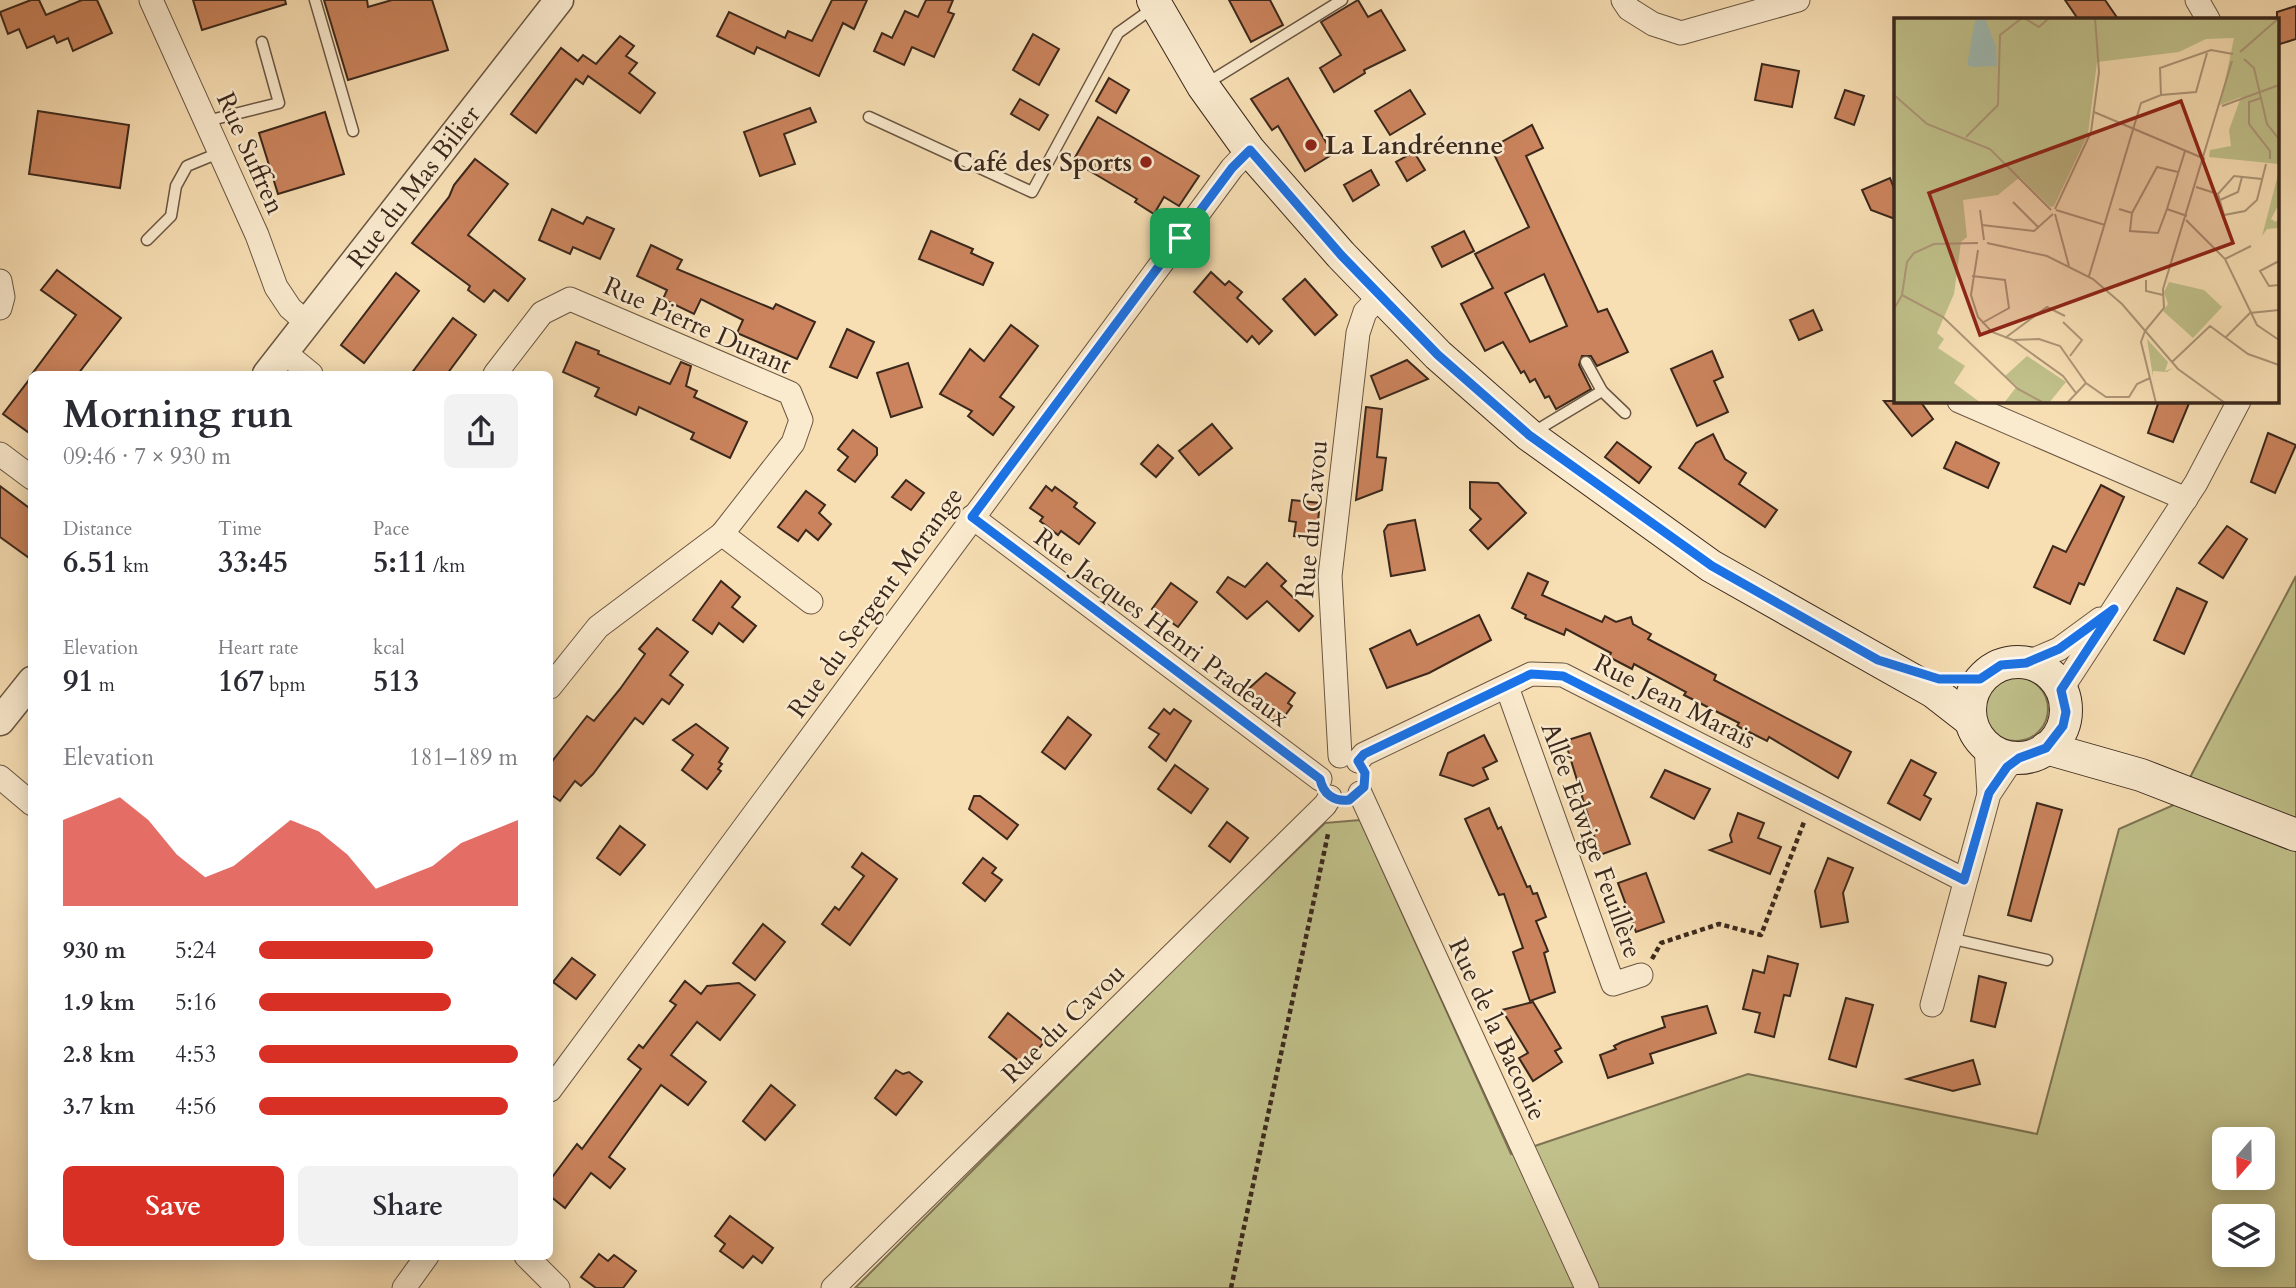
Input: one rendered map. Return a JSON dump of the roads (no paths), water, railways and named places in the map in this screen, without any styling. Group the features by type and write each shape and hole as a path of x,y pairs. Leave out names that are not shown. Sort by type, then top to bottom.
{"main road":[{"path":"1154,3 1203,86 1250,150 1341,255 1438,355 1529,435 1712,566 1934,692 2001,755 2033,753 2122,769 2296,835"},
{"path":"1878,660 1939,679 1980,679 2001,665 2026,663 2053,677 2080,731 2122,769"},
{"path":"1978,733 1970,705 1980,679"},
{"path":"2033,753 2063,726 2064,701"}],"street":[{"name":"Rue Suffren","path":"151,0 221,152 276,287 290,308 307,323"},
{"name":"Rue du Mas Bilier","path":"269,371 559,0"},
{"path":"1623,0 1629,9 1653,24 1681,33 1798,0"},
{"path":"2196,0 2207,18"},
{"name":"Rue du Sergent Morange","path":"553,1086 972,517 1232,168 1250,150"},
{"path":"0,281 3,297 0,308"},
{"name":"Rue du Cavou","path":"1349,759 1330,576 1357,332 1365,312 1382,295"},
{"name":"Rue Pierre Durant","path":"497,371 542,313 570,299 790,393 801,420 793,443 722,534 598,627 553,683"},
{"path":"284,352 307,371"},
{"path":"1961,402 2186,499"},
{"path":"2064,701 2114,609 2186,499 2238,402"},
{"path":"0,454 28,475"},
{"name":"Rue Jacques Henri Pradeaux","path":"972,517 1329,792"},
{"path":"722,534 811,602"},
{"path":"2026,663 2059,649 2114,609"},
{"name":"Rue Jean Marais","path":"1349,759 1531,674 1563,676 1964,880"},
{"path":"0,721 28,686"},
{"name":"Allée Edwige Feuillère","path":"1507,687 1613,984 1642,975"},
{"path":"1978,733 1989,793"},
{"path":"1931,1005 1989,793 2007,767 2033,753"},
{"path":"1349,759 1366,780 1360,793 1349,800 1329,792 1323,767 1349,759"},
{"path":"0,777 28,801"},
{"name":"Rue du Cavou","path":"833,1288 1325,805 1329,792"},
{"name":"Rue de la Baconie","path":"1360,793 1587,1288"},
{"path":"404,1288 424,1260"},
{"path":"530,1260 558,1288"}],"lane":[{"path":"315,0 353,131"},
{"path":"1203,86 1342,0"},
{"path":"869,117 1032,192 1118,33 1154,3"},
{"path":"207,121 279,103 262,42"},
{"path":"147,240 170,216 176,186 187,166 221,152"},
{"path":"1586,362 1602,391 1625,413"},
{"path":"1529,435 1602,391"},
{"path":"1949,938 2048,960"}],"place":[{"name":"La Landréenne","path":"1311,145"},
{"name":"Café des Sports","path":"1146,162"}]}
